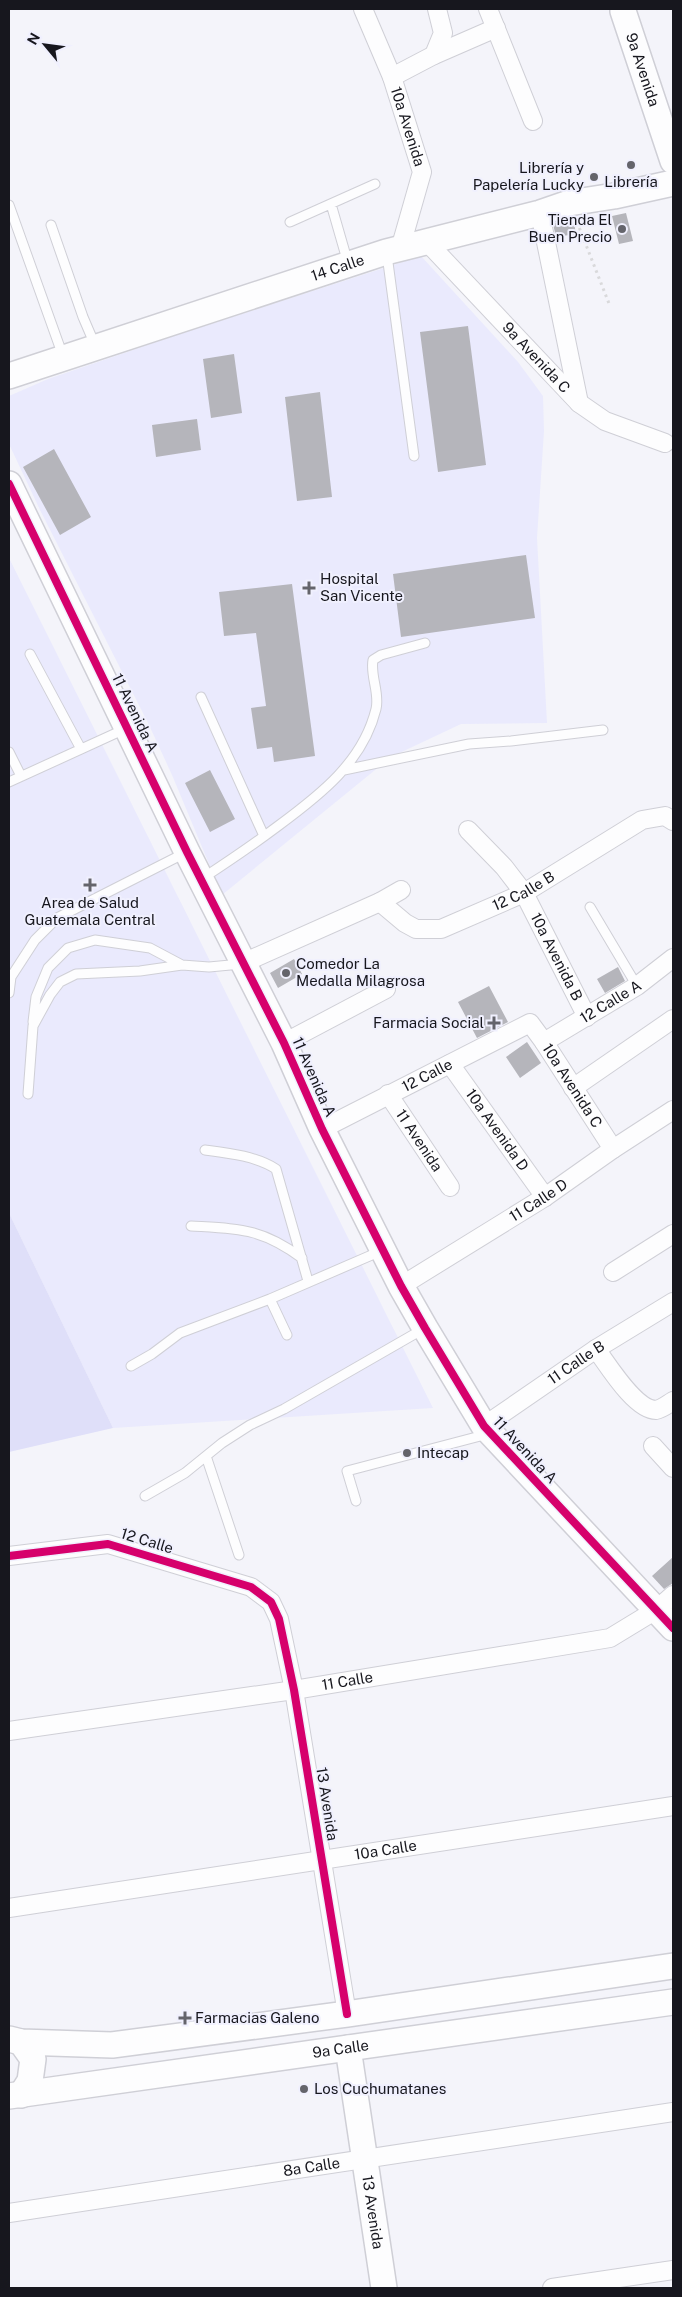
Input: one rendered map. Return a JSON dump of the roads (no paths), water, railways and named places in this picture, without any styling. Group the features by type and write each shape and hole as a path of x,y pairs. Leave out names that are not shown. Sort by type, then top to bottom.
{"street":[{"name":"10a Avenida","path":"362,9 392,76 422,172 393,250"},
{"path":"434,55 443,33 437,9"},
{"path":"488,9 533,121"},
{"name":"9a Avenida","path":"623,10 673,161"},
{"path":"392,76 496,28"},
{"name":"14 Calle","path":"9,376 393,250 540,213 569,203 614,196 673,183"},
{"path":"540,213 579,403"},
{"name":"9a Avenida C","path":"427,242 579,403 605,421 665,443"},
{"name":"11 Avenida A","path":"9,484 14,509 127,728 187,852 284,1043 322,1129 401,1286 425,1328 487,1430 665,1603 673,1628"},
{"name":"12 Calle B","path":"380,902 405,923 416,929 441,929 524,893 642,820 669,818"},
{"name":"10a Avenida B","path":"468,830 504,867 524,893 587,1017"},
{"path":"243,963 380,902 401,890"},
{"name":"12 Calle A","path":"544,1042 637,986 673,958"},
{"path":"284,1043 386,989"},
{"path":"573,1088 673,1019"},
{"name":"10a Avenida C","path":"530,1023 613,1149"},
{"name":"12 Calle","path":"322,1129 530,1023"},
{"name":"10a Avenida D","path":"450,1064 545,1197"},
{"name":"11 Avenida","path":"388,1094 450,1187"},
{"name":"11 Calle D","path":"401,1286 545,1197 673,1110"},
{"path":"614,1272 673,1234"},
{"name":"11 Calle B","path":"487,1430 596,1349 673,1302"},
{"path":"596,1349 635,1400 648,1408 656,1410 663,1408 673,1401"},
{"path":"653,1446 673,1468"},
{"name":"12 Calle","path":"9,1556 108,1544 251,1587 271,1602"},
{"name":"13 Avenida","path":"271,1602 279,1619 294,1690 347,2014"},
{"name":"11 Calle","path":"9,1731 294,1690 610,1638 665,1603"},
{"name":"10a Calle","path":"9,1908 673,1806"},
{"path":"15,2040 112,2045 347,2014 673,1966"},
{"name":"9a Calle","path":"15,2096 673,2002"},
{"path":"15,2040 33,2059 30,2081 15,2096"},
{"name":"13 Avenida","path":"348,2048 384,2288"},
{"name":"8a Calle","path":"9,2213 673,2112"},
{"path":"552,2288 673,2270"}],"lane":[{"path":"290,222 375,184"},
{"path":"331,204 349,266"},
{"path":"9,205 64,358"},
{"path":"51,225 83,317 96,348"},
{"path":"393,250 391,274 414,456"},
{"path":"201,879 323,793 362,746 377,708 374,676 371,669 373,660 381,655 425,644"},
{"path":"30,654 81,749"},
{"path":"201,697 264,836"},
{"path":"9,782 127,728"},
{"path":"344,770 469,744 511,742 603,730"},
{"path":"9,752 22,776"},
{"path":"9,993 11,977 35,940 57,918 187,852"},
{"path":"590,907 637,986"},
{"path":"28,1094 36,997 48,968 68,948 94,940 150,948 182,965"},
{"path":"33,1026 50,995 60,982 76,974 140,971 182,965 209,966 243,963"},
{"path":"205,1150 230,1153 270,1164 276,1169 308,1281"},
{"path":"191,1226 250,1231 285,1246 302,1258"},
{"path":"131,1366 152,1354 180,1333 270,1299 383,1250"},
{"path":"270,1299 287,1335"},
{"path":"145,1496 186,1474 206,1456 250,1425 284,1409 425,1328"},
{"path":"356,1501 347,1471 487,1430"},
{"path":"206,1456 239,1556"}],"place":[{"name":"Librería","path":"631,165"},
{"name":"Librería y Papelería Lucky","path":"594,177"},
{"name":"Tienda El Buen Precio","path":"622,229"},
{"name":"Hospital San Vicente","path":"309,588"},
{"name":"Area de Salud Guatemala Central","path":"90,885"},
{"name":"Comedor La Medalla Milagrosa","path":"286,973"},
{"name":"Farmacia Social","path":"494,1023"},
{"name":"Intecap","path":"407,1453"},
{"name":"Farmacias Galeno","path":"185,2018"},
{"name":"Los Cuchumatanes","path":"304,2089"}]}
